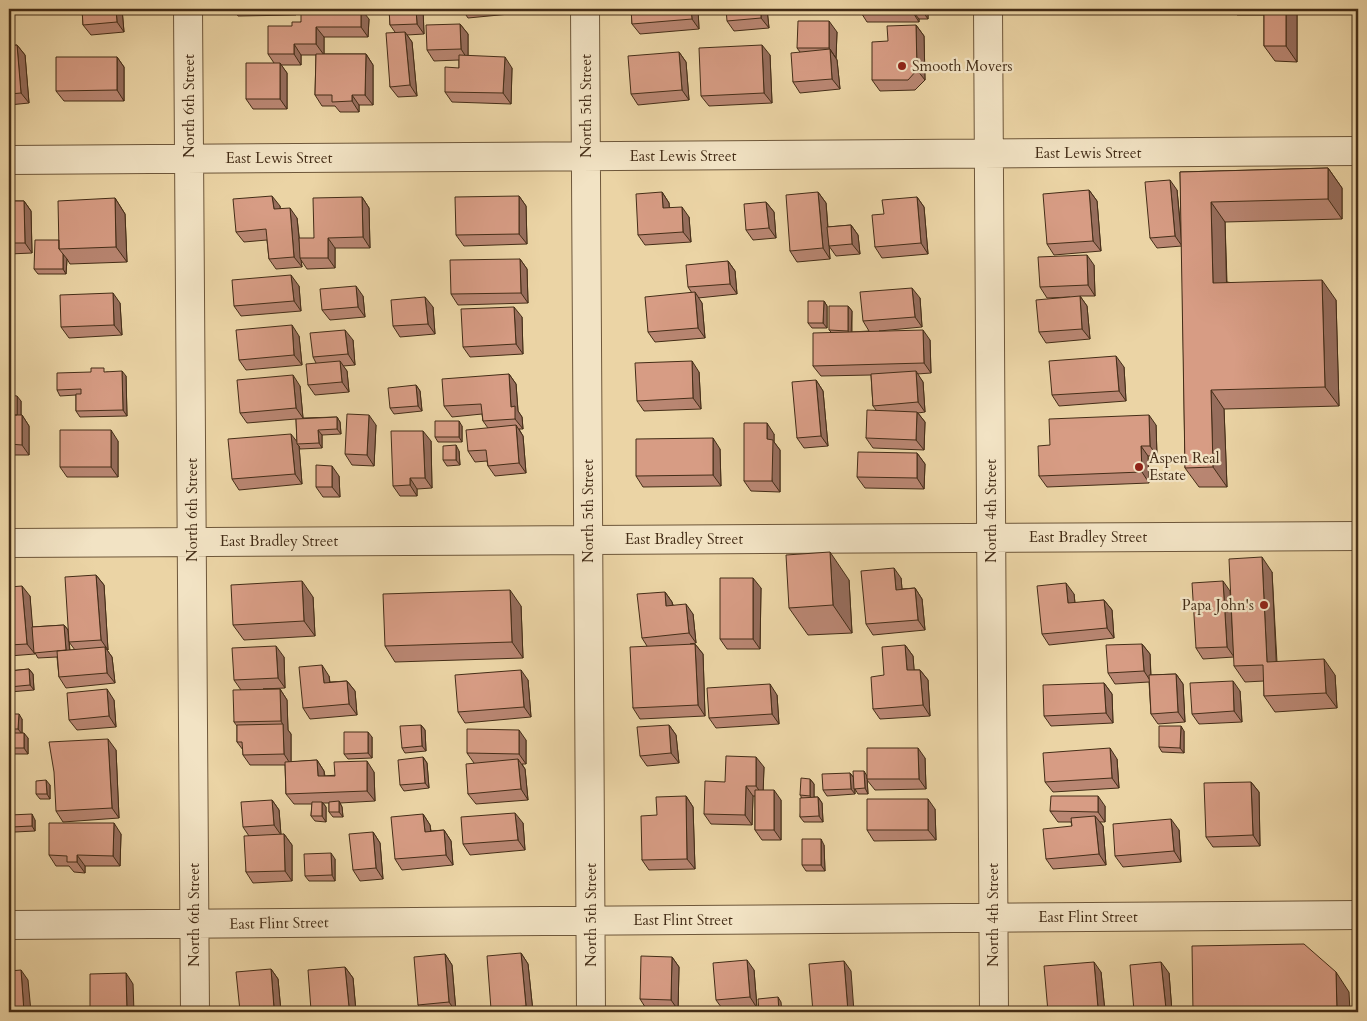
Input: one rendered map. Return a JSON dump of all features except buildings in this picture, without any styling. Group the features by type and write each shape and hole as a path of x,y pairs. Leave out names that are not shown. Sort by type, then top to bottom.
{"street":[{"name":"North 6th Street","path":"188,9 195,1012"},
{"name":"North 5th Street","path":"585,9 591,1012"},
{"name":"North 4th Street","path":"988,9 994,1012"},
{"name":"East Lewis Street","path":"9,160 1358,151"},
{"name":"East Bradley Street","path":"9,542 1358,536"},
{"name":"East Flint Street","path":"9,925 1358,915"}],"place":[{"name":"Smooth Movers","path":"902,66"},
{"name":"Aspen Real Estate","path":"1139,467"},
{"name":"Papa John's","path":"1264,605"}]}
